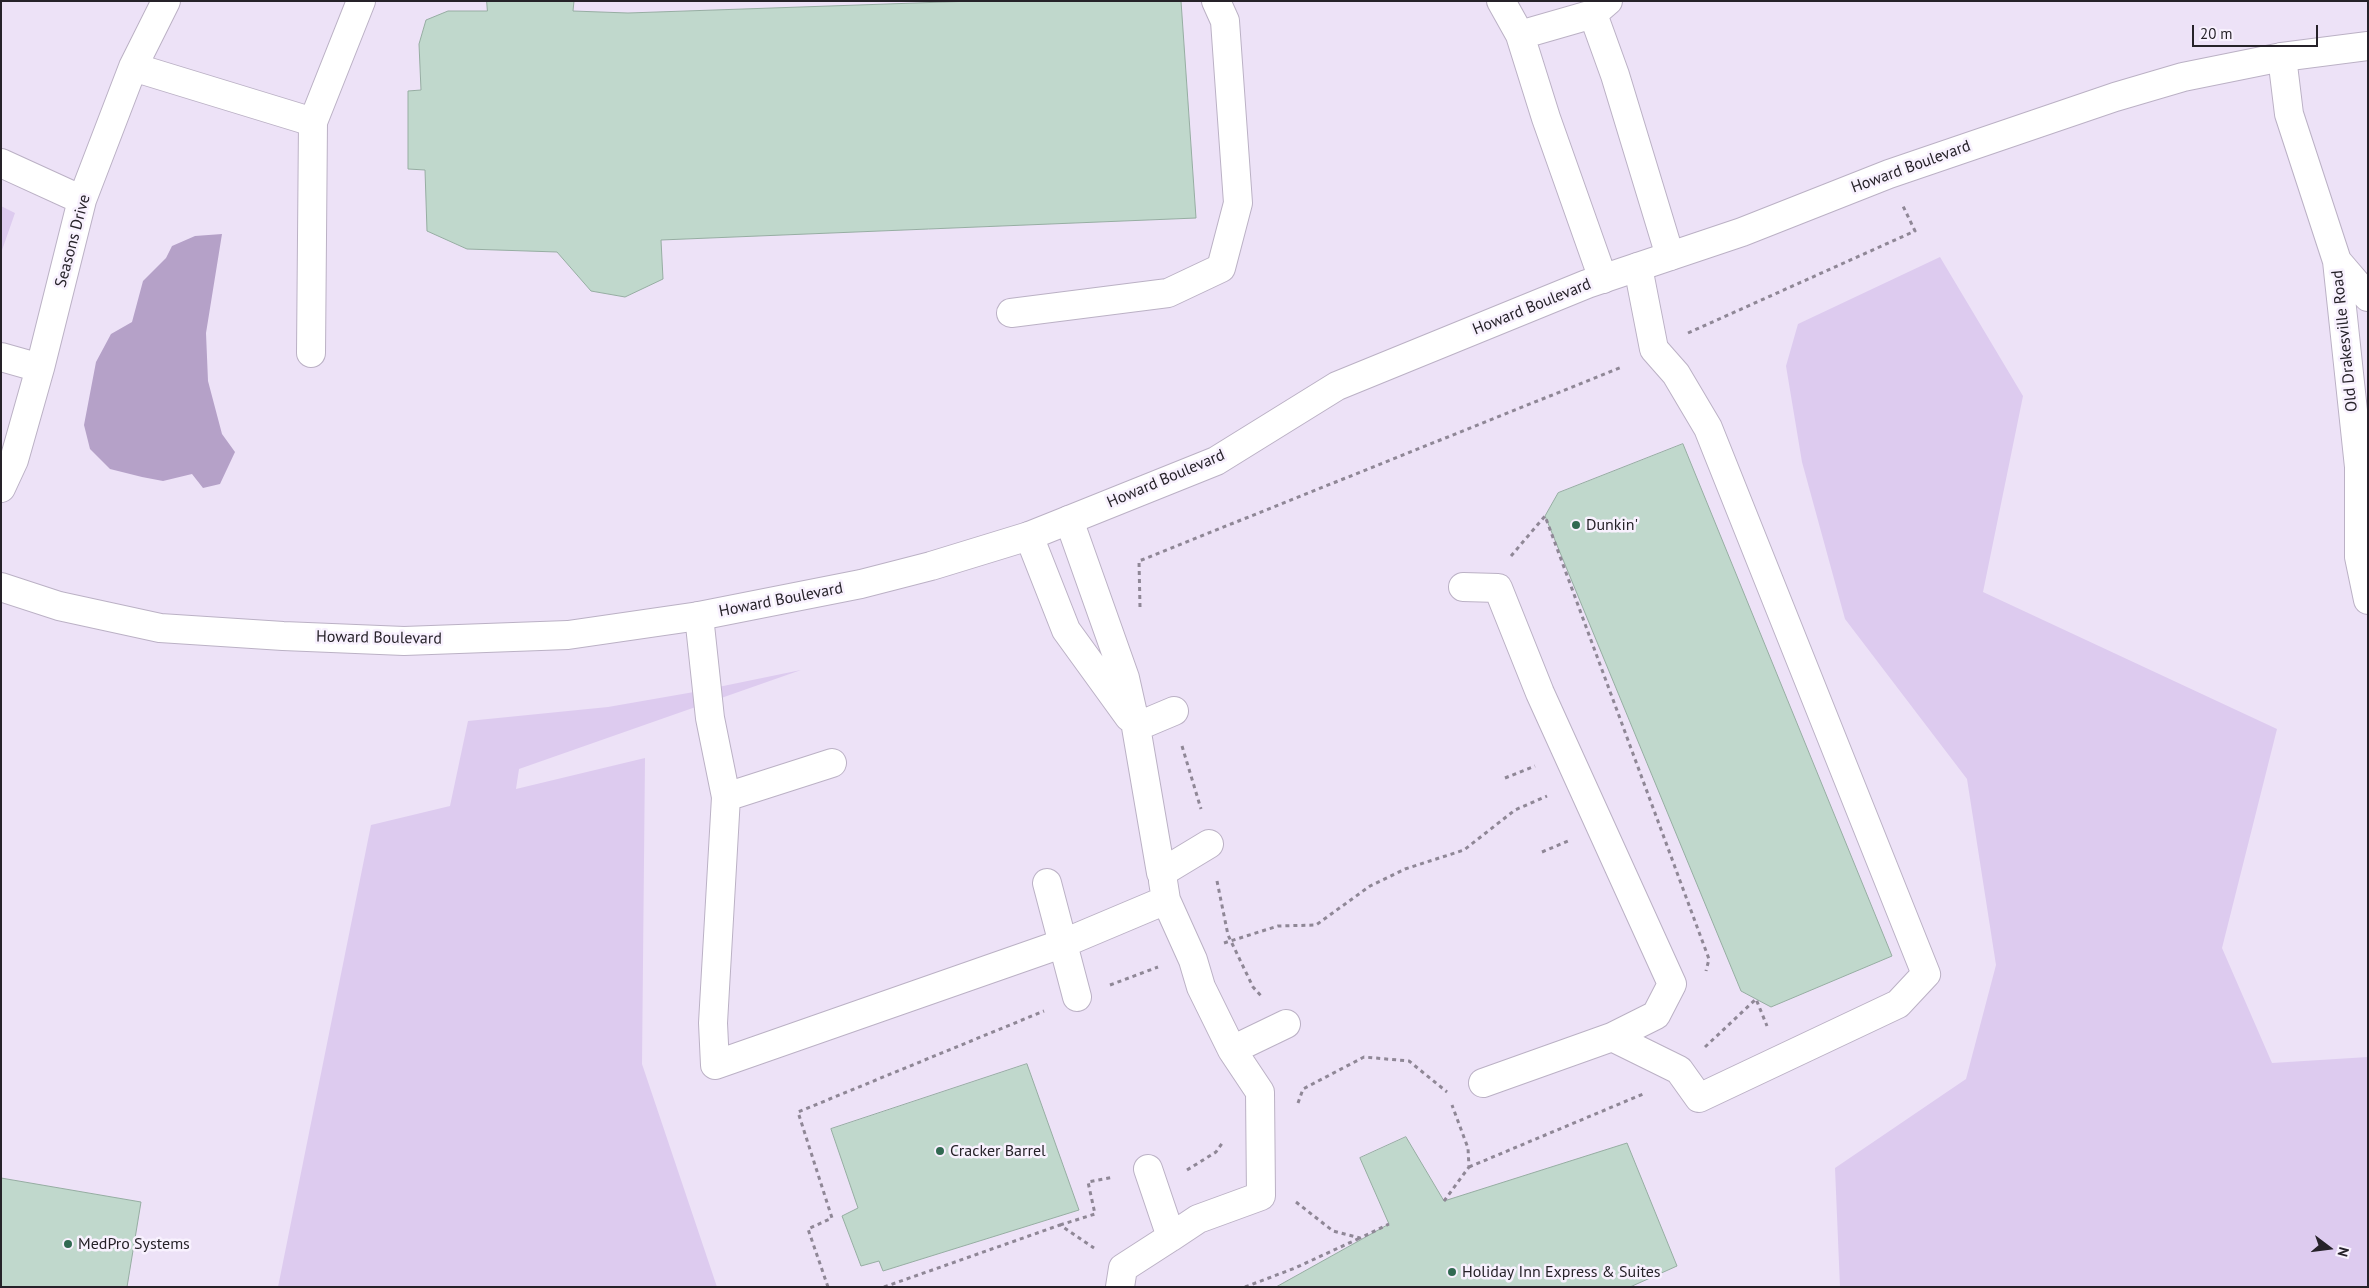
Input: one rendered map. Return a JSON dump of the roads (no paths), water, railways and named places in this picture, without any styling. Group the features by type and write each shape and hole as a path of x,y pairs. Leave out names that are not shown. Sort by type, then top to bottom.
{"main road":[{"name":"Seasons Drive","path":"1,488 14,460 40,368 82,200 134,67 166,1"},
{"path":"311,353 313,122 361,1"},
{"path":"1012,313 1168,293 1221,268 1238,203 1225,21 1216,1"},
{"path":"1500,1 1520,35 1546,118 1603,278"},
{"path":"1520,35 1600,8 1615,75 1670,256"},
{"name":"Howard Boulevard","path":"1,587 59,606 160,628 283,636 404,640 568,635 699,616 861,584 931,566 1029,536 1216,461 1338,386 1603,278 1742,232 1889,174 2115,97 2183,77 2282,57 2368,46"},
{"name":"Old Drakesville Road","path":"2282,57 2290,114 2337,261 2358,467 2359,557 2368,600"},
{"path":"134,67 313,122"},
{"path":"1,163 82,200"},
{"name":"Old Drakesville Road","path":"2337,261 2368,297"},
{"path":"1612,1037 1679,1070 1699,1098 1898,1004 1926,974 1708,428 1676,374 1654,349 1638,267"},
{"path":"1,357 40,368"},
{"path":"1069,520 1125,678 1136,727 1166,900 1193,960 1201,987 1232,1050 1260,1092 1261,1196 1198,1219 1170,1237 1122,1277"},
{"path":"1029,536 1066,630 1136,727"},
{"path":"1463,587 1498,588 1540,693 1672,984 1656,1016 1612,1037 1483,1083"},
{"path":"699,616 710,718 726,797 713,1013 714,1064 1064,943 1166,900"},
{"path":"1136,727 1174,711"},
{"path":"726,797 832,763"},
{"path":"1162,873 1209,844"},
{"path":"1047,883 1077,997"},
{"path":"1232,1050 1286,1024"},
{"path":"1148,1169 1170,1237"}],"place":[{"name":"Dunkin'","path":"1576,525"},
{"name":"Cracker Barrel","path":"940,1151"},
{"name":"MedPro Systems","path":"68,1244"},
{"name":"Holiday Inn Express & Suites","path":"1452,1272"}]}
